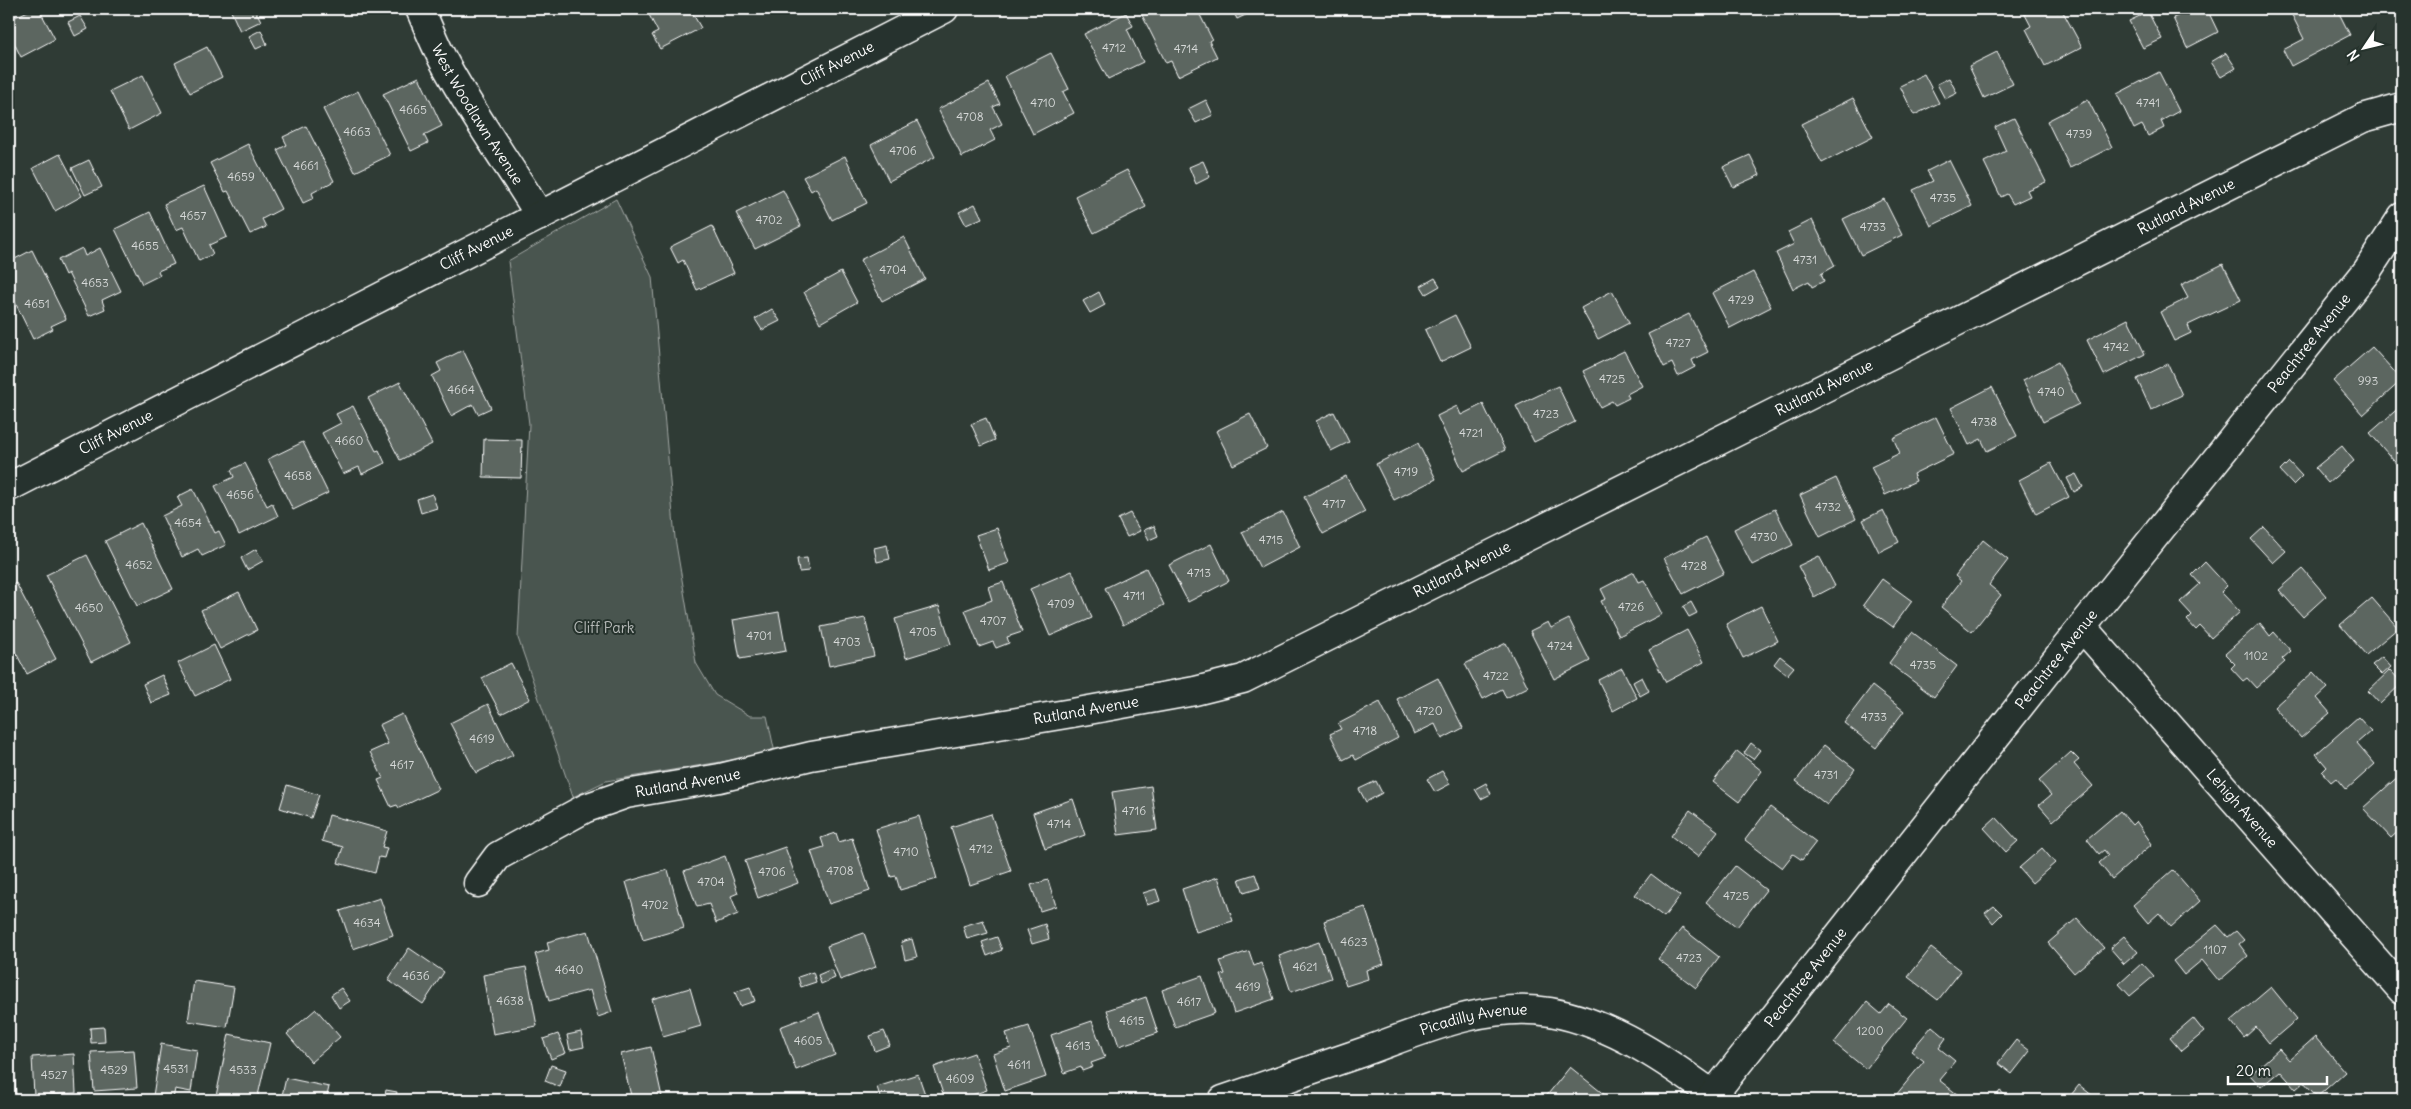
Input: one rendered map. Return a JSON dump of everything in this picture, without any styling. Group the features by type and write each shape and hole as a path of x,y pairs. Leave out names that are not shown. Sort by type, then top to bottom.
{"street":[{"name":"West Woodlawn Avenue","path":"420,9 442,58 479,121 506,160 540,216"},
{"name":"Cliff Avenue","path":"9,487 944,9"},
{"name":"Rutland Avenue","path":"478,883 498,856 586,808 626,794 720,778 811,756 1072,713 1195,691 1243,679 2363,118 2402,108"},
{"name":"Peachtree Avenue","path":"1714,1099 2082,627 2367,271 2401,223"},
{"name":"Lehigh Avenue","path":"2082,627 2402,990"},
{"name":"Picadilly Avenue","path":"1223,1100 1436,1026 1477,1015 1525,1009 1550,1012 1595,1025 1666,1062 1714,1099"}],"green space":[{"name":"Cliff Park","path":"616,199 652,277 675,538 696,663 715,695 750,716 767,716 775,753 606,781 573,797 518,638 529,424 508,261"}],"building":[{"path":"32,9 39,9 55,39 21,57 9,33 9,20"},
{"path":"230,9 255,9 261,21 240,31"},
{"path":"646,9 690,9 701,28 660,49 652,35 658,32"},
{"path":"1139,9 1197,9 1212,39 1209,41 1217,57 1178,76 1171,61 1166,63"},
{"path":"1232,9 1258,9 1237,19"},
{"path":"2022,9 2056,9 2057,12 2062,10 2082,47 2045,66 2026,29 2031,26"},
{"path":"2193,9 2207,9 2218,32 2187,48 2173,18"},
{"path":"2289,9 2337,9 2350,35 2291,66 2283,50 2304,39"},
{"path":"2148,12 2162,39 2143,48 2129,21"},
{"path":"1126,13 1133,26 1127,29 1143,62 1108,79 1084,34"},
{"path":"80,16 88,29 75,36 68,22"},
{"path":"261,30 267,44 256,49 249,36"},
{"path":"207,47 222,77 190,93 175,63"},
{"path":"1997,52 2013,84 1984,98 1969,66"},
{"path":"1051,53 1069,89 1063,92 1074,113 1033,134 1005,76"},
{"path":"2226,53 2236,68 2221,77 2211,62"},
{"path":"2159,72 2179,111 2161,121 2164,128 2148,136 2142,125 2134,129 2117,94"},
{"path":"1924,74 1939,103 1914,115 1900,86"},
{"path":"143,75 162,113 129,130 110,91"},
{"path":"419,77 442,126 424,135 428,143 411,151 383,94"},
{"path":"1949,78 1957,93 1945,99 1937,84"},
{"path":"989,83 1000,104 993,107 1002,124 990,130 995,140 962,157 938,109"},
{"path":"358,91 390,155 355,172 323,109"},
{"path":"1853,98 1873,137 1822,163 1801,124"},
{"path":"1206,100 1213,115 1196,123 1188,109"},
{"path":"2088,100 2112,147 2070,168 2047,121"},
{"path":"2014,118 2046,182 2027,190 2030,196 2013,204 2007,194 2001,197 1984,162 2006,151 1995,127"},
{"path":"917,121 935,157 889,181 871,145"},
{"path":"306,126 334,181 312,193 314,198 303,203 277,150 287,145 283,137"},
{"path":"248,144 281,209 262,219 266,227 250,234 228,191 225,192 210,163"},
{"path":"60,154 82,196 55,211 33,168"},
{"path":"1750,155 1760,175 1733,187 1723,167"},
{"path":"845,156 867,203 832,220 816,188 811,191 803,177"},
{"path":"89,160 102,187 85,195 72,168"},
{"path":"1949,160 1972,206 1931,226 1913,190 1933,181 1927,171"},
{"path":"1203,161 1210,177 1196,184 1189,167"},
{"path":"1127,170 1146,207 1094,233 1075,196"},
{"path":"204,186 227,237 209,245 213,254 199,261 183,227 176,230 164,204"},
{"path":"783,190 801,226 755,249 736,213"},
{"path":"1884,199 1902,235 1861,255 1843,219"},
{"path":"975,204 982,218 966,225 959,212"},
{"path":"150,212 174,264 158,271 160,275 142,284 115,229"},
{"path":"1812,220 1835,266 1821,274 1824,281 1812,287 1809,281 1793,289 1776,253 1794,244 1788,232"},
{"path":"712,226 734,273 697,290 683,260 678,263 670,247"},
{"path":"904,237 925,279 882,301 860,260"},
{"path":"82,248 85,256 100,248 121,291 102,300 105,309 89,316 68,273 65,275 58,260"},
{"path":"32,250 66,319 51,326 53,329 33,339 9,290 9,262"},
{"path":"2223,264 2241,300 2188,325 2191,333 2174,341 2160,312 2188,298 2181,285"},
{"path":"841,272 857,302 820,323 804,292"},
{"path":"1753,272 1771,307 1730,328 1712,293"},
{"path":"1435,278 1440,286 1426,294 1421,286"},
{"path":"1612,291 1629,323 1598,339 1581,308"},
{"path":"1099,292 1105,305 1090,313 1083,301"},
{"path":"772,309 780,321 762,330 755,319"},
{"path":"1689,314 1708,352 1692,360 1695,367 1678,376 1672,363 1664,367 1648,334"},
{"path":"1455,315 1471,347 1440,362 1425,330"},
{"path":"2128,319 2145,354 2104,375 2087,340"},
{"path":"2372,347 2402,380 2363,415 2333,381"},
{"path":"463,350 491,408 478,414 473,404 451,416 432,376 441,371 437,363"},
{"path":"1624,351 1642,386 1627,394 1629,398 1615,405 1612,401 1600,407 1583,371"},
{"path":"2058,362 2079,404 2043,422 2023,380"},
{"path":"2168,364 2182,395 2151,410 2137,379"},
{"path":"400,382 432,444 400,460 368,398"},
{"path":"1558,386 1575,422 1534,442 1516,406"},
{"path":"1992,387 2017,436 1987,451 1981,439 1969,445 1951,408"},
{"path":"1483,404 1505,450 1463,471 1437,416 1457,406 1461,415"},
{"path":"2402,405 2402,465 2399,467 2370,433"},
{"path":"353,406 376,451 379,450 385,463 362,474 359,467 343,474 322,433 341,423 336,414"},
{"path":"1334,412 1349,442 1331,451 1316,421"},
{"path":"1250,414 1267,448 1233,465 1216,431"},
{"path":"1936,417 1954,454 1913,474 1916,481 1885,495 1871,467 1900,453 1893,438"},
{"path":"986,418 995,440 981,446 971,424"},
{"path":"484,439 522,440 521,478 483,477"},
{"path":"303,442 328,493 293,510 268,459"},
{"path":"1418,443 1436,479 1394,500 1376,464"},
{"path":"2342,446 2354,461 2328,483 2315,468"},
{"path":"2289,462 2302,476 2293,485 2280,471"},
{"path":"245,463 267,506 272,503 278,516 239,535 215,486 234,477 231,470"},
{"path":"2051,463 2069,497 2036,514 2019,480"},
{"path":"2076,474 2083,487 2074,492 2067,478"},
{"path":"1346,476 1365,512 1323,534 1304,497"},
{"path":"1836,478 1856,519 1820,537 1800,495"},
{"path":"193,489 215,533 219,531 226,545 202,556 198,549 182,557 162,516 182,506 177,497"},
{"path":"432,494 437,508 421,513 417,499"},
{"path":"1775,509 1793,545 1752,565 1734,529"},
{"path":"1883,510 1899,542 1879,552 1863,520"},
{"path":"1283,512 1300,547 1260,568 1242,532"},
{"path":"1130,513 1140,531 1127,537 1118,519"},
{"path":"141,523 173,589 137,606 105,541"},
{"path":"1154,526 1158,536 1149,540 1144,530"},
{"path":"2264,527 2286,551 2273,563 2251,539"},
{"path":"997,528 1009,563 989,570 976,535"},
{"path":"1706,537 1724,573 1683,594 1664,558"},
{"path":"1983,540 2008,560 1989,585 2001,595 1972,632 1941,607 1961,581 1955,576"},
{"path":"1211,544 1229,581 1188,602 1169,565"},
{"path":"887,545 890,559 877,562 874,548"},
{"path":"256,549 263,561 247,570 241,558"},
{"path":"87,555 131,642 91,662 46,575"},
{"path":"1819,556 1835,586 1814,597 1798,566"},
{"path":"807,558 809,571 799,572 797,559"},
{"path":"2205,562 2227,586 2221,592 2240,612 2211,638 2200,626 2196,630 2187,620 2192,615 2180,602 2200,584 2192,575"},
{"path":"1146,568 1164,605 1123,625 1105,588"},
{"path":"2303,569 2326,596 2303,617 2279,590"},
{"path":"1072,571 1092,618 1050,636 1030,589"},
{"path":"1634,572 1639,582 1644,580 1662,614 1619,636 1601,601 1606,599 1601,589"},
{"path":"1882,579 1912,601 1893,627 1863,605"},
{"path":"1003,582 1022,632 1007,637 1009,643 996,648 993,642 979,647 965,610 992,600 988,587"},
{"path":"16,583 56,659 27,674 15,651 9,654 9,586"},
{"path":"239,592 257,630 220,649 201,610"},
{"path":"2372,598 2398,628 2366,655 2340,625"},
{"path":"1691,602 1697,613 1689,617 1683,607"},
{"path":"939,606 951,644 906,658 895,619"},
{"path":"1761,606 1778,641 1743,658 1726,624"},
{"path":"779,612 786,651 740,659 733,620"},
{"path":"865,618 874,656 829,666 821,627"},
{"path":"1569,619 1590,661 1554,679 1530,631 1548,622 1551,628"},
{"path":"2260,623 2270,636 2274,632 2291,651 2282,659 2285,662 2256,688 2247,678 2243,681 2231,668 2235,664 2225,654"},
{"path":"1687,630 1704,662 1666,682 1649,650"},
{"path":"1912,632 1957,666 1934,697 1889,663"},
{"path":"1506,643 1528,687 1506,698 1502,689 1483,699 1465,664"},
{"path":"214,645 230,679 195,696 178,663"},
{"path":"1780,656 1794,667 1787,675 1774,664"},
{"path":"2382,657 2391,667 2382,675 2372,665"},
{"path":"511,663 530,699 501,714 482,678"},
{"path":"1622,668 1637,698 1613,711 1598,680"},
{"path":"2390,670 2402,683 2380,704 2368,691"},
{"path":"2313,672 2328,688 2317,698 2330,713 2301,738 2274,707"},
{"path":"162,675 171,695 151,703 143,684"},
{"path":"1642,677 1649,691 1640,696 1633,682"},
{"path":"1438,678 1463,728 1442,739 1435,724 1414,734 1397,699"},
{"path":"1872,686 1904,711 1876,748 1844,723"},
{"path":"1380,702 1398,738 1356,760 1353,755 1343,760 1330,734 1341,729 1338,724"},
{"path":"488,704 513,755 476,773 450,723"},
{"path":"402,714 439,789 399,808 397,805 391,807 378,780 383,778 370,752 388,744 379,725"},
{"path":"2358,717 2371,731 2357,743 2375,764 2346,790 2336,778 2331,782 2322,772 2327,767 2316,754"},
{"path":"1751,743 1760,750 1753,759 1744,753"},
{"path":"1824,745 1855,769 1827,805 1796,781"},
{"path":"1737,751 1762,771 1739,802 1713,782"},
{"path":"2071,752 2079,760 2074,764 2093,786 2053,821 2039,805 2051,795 2039,781"},
{"path":"1442,771 1450,784 1435,792 1427,779"},
{"path":"2402,773 2402,828 2391,838 2363,808"},
{"path":"1376,781 1382,793 1366,802 1359,789"},
{"path":"1486,783 1491,794 1481,799 1475,789"},
{"path":"287,785 319,795 311,818 280,808"},
{"path":"1151,786 1157,830 1118,835 1112,792"},
{"path":"1073,799 1085,835 1045,849 1033,813"},
{"path":"1770,807 1816,842 1802,860 1793,854 1782,868 1745,840"},
{"path":"1690,810 1718,831 1698,857 1671,836"},
{"path":"2120,811 2132,825 2136,821 2152,844 2112,879 2099,863 2108,855 2104,850 2099,854 2087,839"},
{"path":"991,814 1011,871 970,885 951,827"},
{"path":"329,815 387,831 382,847 387,848 384,858 379,857 375,873 338,863 343,847 322,841"},
{"path":"919,816 937,879 900,890 896,876 891,877 876,829"},
{"path":"1996,817 2018,841 2006,852 1984,828"},
{"path":"836,833 839,842 852,838 870,891 829,904 811,851 824,847 821,838"},
{"path":"785,847 798,883 758,898 745,861"},
{"path":"2042,848 2055,863 2032,883 2019,868"},
{"path":"725,856 738,893 731,896 738,914 716,923 709,904 697,907 684,871"},
{"path":"1735,866 1766,890 1737,927 1706,902"},
{"path":"668,870 684,928 643,940 626,882"},
{"path":"2173,870 2200,901 2171,927 2159,913 2148,923 2133,905"},
{"path":"1255,874 1260,888 1244,893 1239,879"},
{"path":"1651,874 1680,896 1664,917 1635,895"},
{"path":"1218,877 1233,921 1196,932 1182,889"},
{"path":"1048,880 1056,906 1040,911 1031,885"},
{"path":"1156,889 1160,901 1147,905 1143,893"},
{"path":"380,898 393,935 353,949 340,911"},
{"path":"1994,906 2002,914 1993,923 1985,913"},
{"path":"1365,907 1384,964 1366,970 1368,979 1346,986 1324,921"},
{"path":"2077,918 2104,948 2074,973 2048,943"},
{"path":"983,920 988,933 967,939 963,926"},
{"path":"1045,924 1049,939 1032,944 1027,930"},
{"path":"2217,925 2228,937 2236,931 2244,940 2239,944 2248,956 2219,981 2202,960 2184,975 2173,961"},
{"path":"1682,928 1719,957 1696,988 1658,959"},
{"path":"588,931 612,1012 598,1017 590,990 549,1001 535,954 549,950 547,942"},
{"path":"864,933 876,967 840,980 827,946"},
{"path":"2124,936 2138,952 2124,964 2110,948"},
{"path":"997,937 1002,950 987,956 982,942"},
{"path":"912,939 917,957 905,960 901,942"},
{"path":"1319,942 1331,978 1291,992 1279,956"},
{"path":"409,948 444,972 423,1004 388,980"},
{"path":"1931,948 1961,971 1938,1000 1908,977"},
{"path":"1249,951 1254,966 1261,963 1274,999 1234,1013 1221,975 1225,974 1220,961"},
{"path":"2142,963 2154,976 2130,996 2119,984"},
{"path":"526,967 537,1026 493,1034 483,975"},
{"path":"832,969 835,978 821,984 818,975"},
{"path":"813,972 816,982 801,987 798,977"},
{"path":"1202,976 1215,1013 1175,1027 1162,990"},
{"path":"194,981 234,987 227,1027 188,1021"},
{"path":"750,987 755,1001 740,1006 735,992"},
{"path":"2271,987 2297,1019 2269,1043 2256,1027 2244,1038 2231,1021"},
{"path":"341,988 350,1001 339,1008 331,995"},
{"path":"690,988 701,1026 663,1037 652,999"},
{"path":"1146,997 1158,1033 1119,1046 1107,1010"},
{"path":"1867,1002 1881,1014 1889,1004 1907,1018 1866,1069 1834,1043"},
{"path":"316,1009 340,1037 311,1062 287,1034"},
{"path":"819,1012 835,1055 796,1070 780,1027"},
{"path":"2193,1018 2204,1032 2181,1051 2170,1038"},
{"path":"1092,1021 1105,1058 1091,1063 1093,1067 1082,1071 1081,1067 1064,1073 1051,1035"},
{"path":"1029,1026 1046,1077 1005,1091 993,1054 1011,1048 1006,1033"},
{"path":"1932,1026 1946,1038 1939,1048 1955,1061 1939,1080 1958,1095 1954,1100 1903,1100 1896,1095 1924,1061 1911,1051"},
{"path":"104,1027 105,1042 91,1043 90,1028"},
{"path":"884,1031 890,1045 875,1051 870,1036"},
{"path":"581,1032 584,1047 570,1050 567,1035"},
{"path":"229,1034 270,1043 257,1100 235,1100 216,1096"},
{"path":"558,1034 566,1053 551,1059 543,1039"},
{"path":"2315,1037 2345,1072 2317,1097 2304,1082 2296,1089 2280,1071 2261,1087 2250,1075 2279,1049 2289,1060"},
{"path":"2016,1040 2030,1051 2012,1074 1998,1063"},
{"path":"161,1044 197,1050 191,1092 175,1089 173,1099 153,1096"},
{"path":"651,1047 662,1097 632,1100 621,1054"},
{"path":"134,1050 137,1088 94,1091 91,1052"},
{"path":"974,1053 987,1090 957,1100 945,1100 934,1067"},
{"path":"74,1054 76,1093 34,1096 32,1057"},
{"path":"9,1058 14,1058 16,1096 9,1096"},
{"path":"551,1065 566,1070 560,1087 545,1081"},
{"path":"1570,1067 1611,1100 1544,1099"},
{"path":"918,1074 927,1100 881,1100 877,1087"},
{"path":"286,1078 329,1087 326,1100 281,1100"},
{"path":"2079,1085 2098,1100 2067,1100"},
{"path":"386,1090 397,1092 395,1100 384,1100"},
{"path":"2000,1091 2012,1100 1993,1100"}]}
